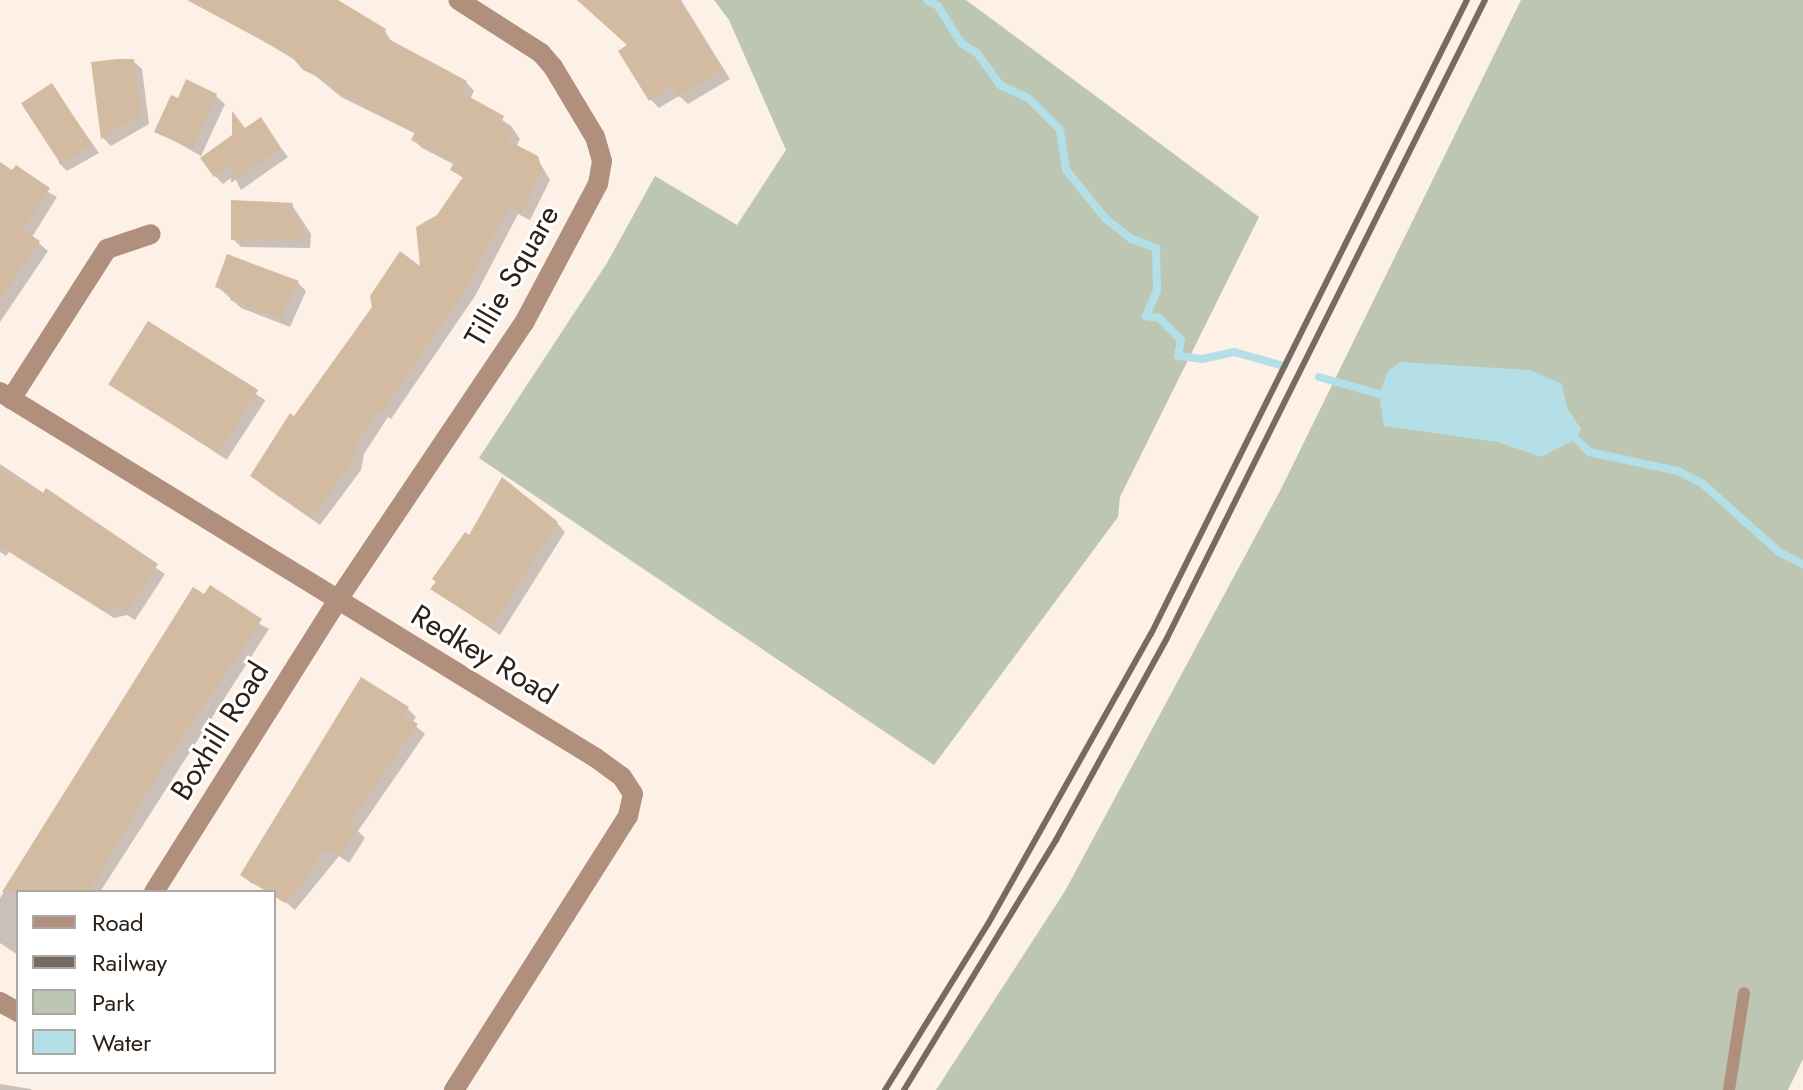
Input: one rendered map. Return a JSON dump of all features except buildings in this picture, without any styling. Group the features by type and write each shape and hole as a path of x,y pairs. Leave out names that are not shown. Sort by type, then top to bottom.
{"street":[{"name":"Tillie Square","path":"337,601 524,323 598,184 602,161 595,137 553,67 541,53 458,0"},
{"path":"6,395 107,249 151,234"},
{"name":"Redkey Road","path":"6,395 596,758 622,777 633,794 628,816 454,1090"},
{"name":"Boxhill Road","path":"155,890 337,601"}],"lane":[{"path":"1729,1090 1744,993"}],"green space":[{"path":"714,0 966,0 1259,217 1120,497 1118,517 934,765 479,458 607,263 655,176 737,225 786,150 729,20"},
{"path":"1521,0 1803,0 1803,1059 1788,1090 936,1090 1065,891 1281,489"}],"water":[{"path":"1400,362 1530,370 1562,384 1567,408 1581,429 1576,439 1541,457 1498,442 1384,426 1379,394 1388,371"}],"waterway":[{"path":"927,0 938,6 961,43 977,53 1000,85 1028,98 1060,130 1066,170 1106,219 1132,239 1156,248 1157,291 1146,316 1159,318 1181,340 1178,356 1203,359 1234,352 1284,366"},
{"path":"1319,377 1379,394"},
{"path":"1576,439 1589,452 1678,471 1703,484 1779,552 1803,564"}],"railway":[{"path":"885,1090 988,924 1151,634 1467,0"},
{"path":"904,1090 1056,840 1167,638 1485,0"}]}
